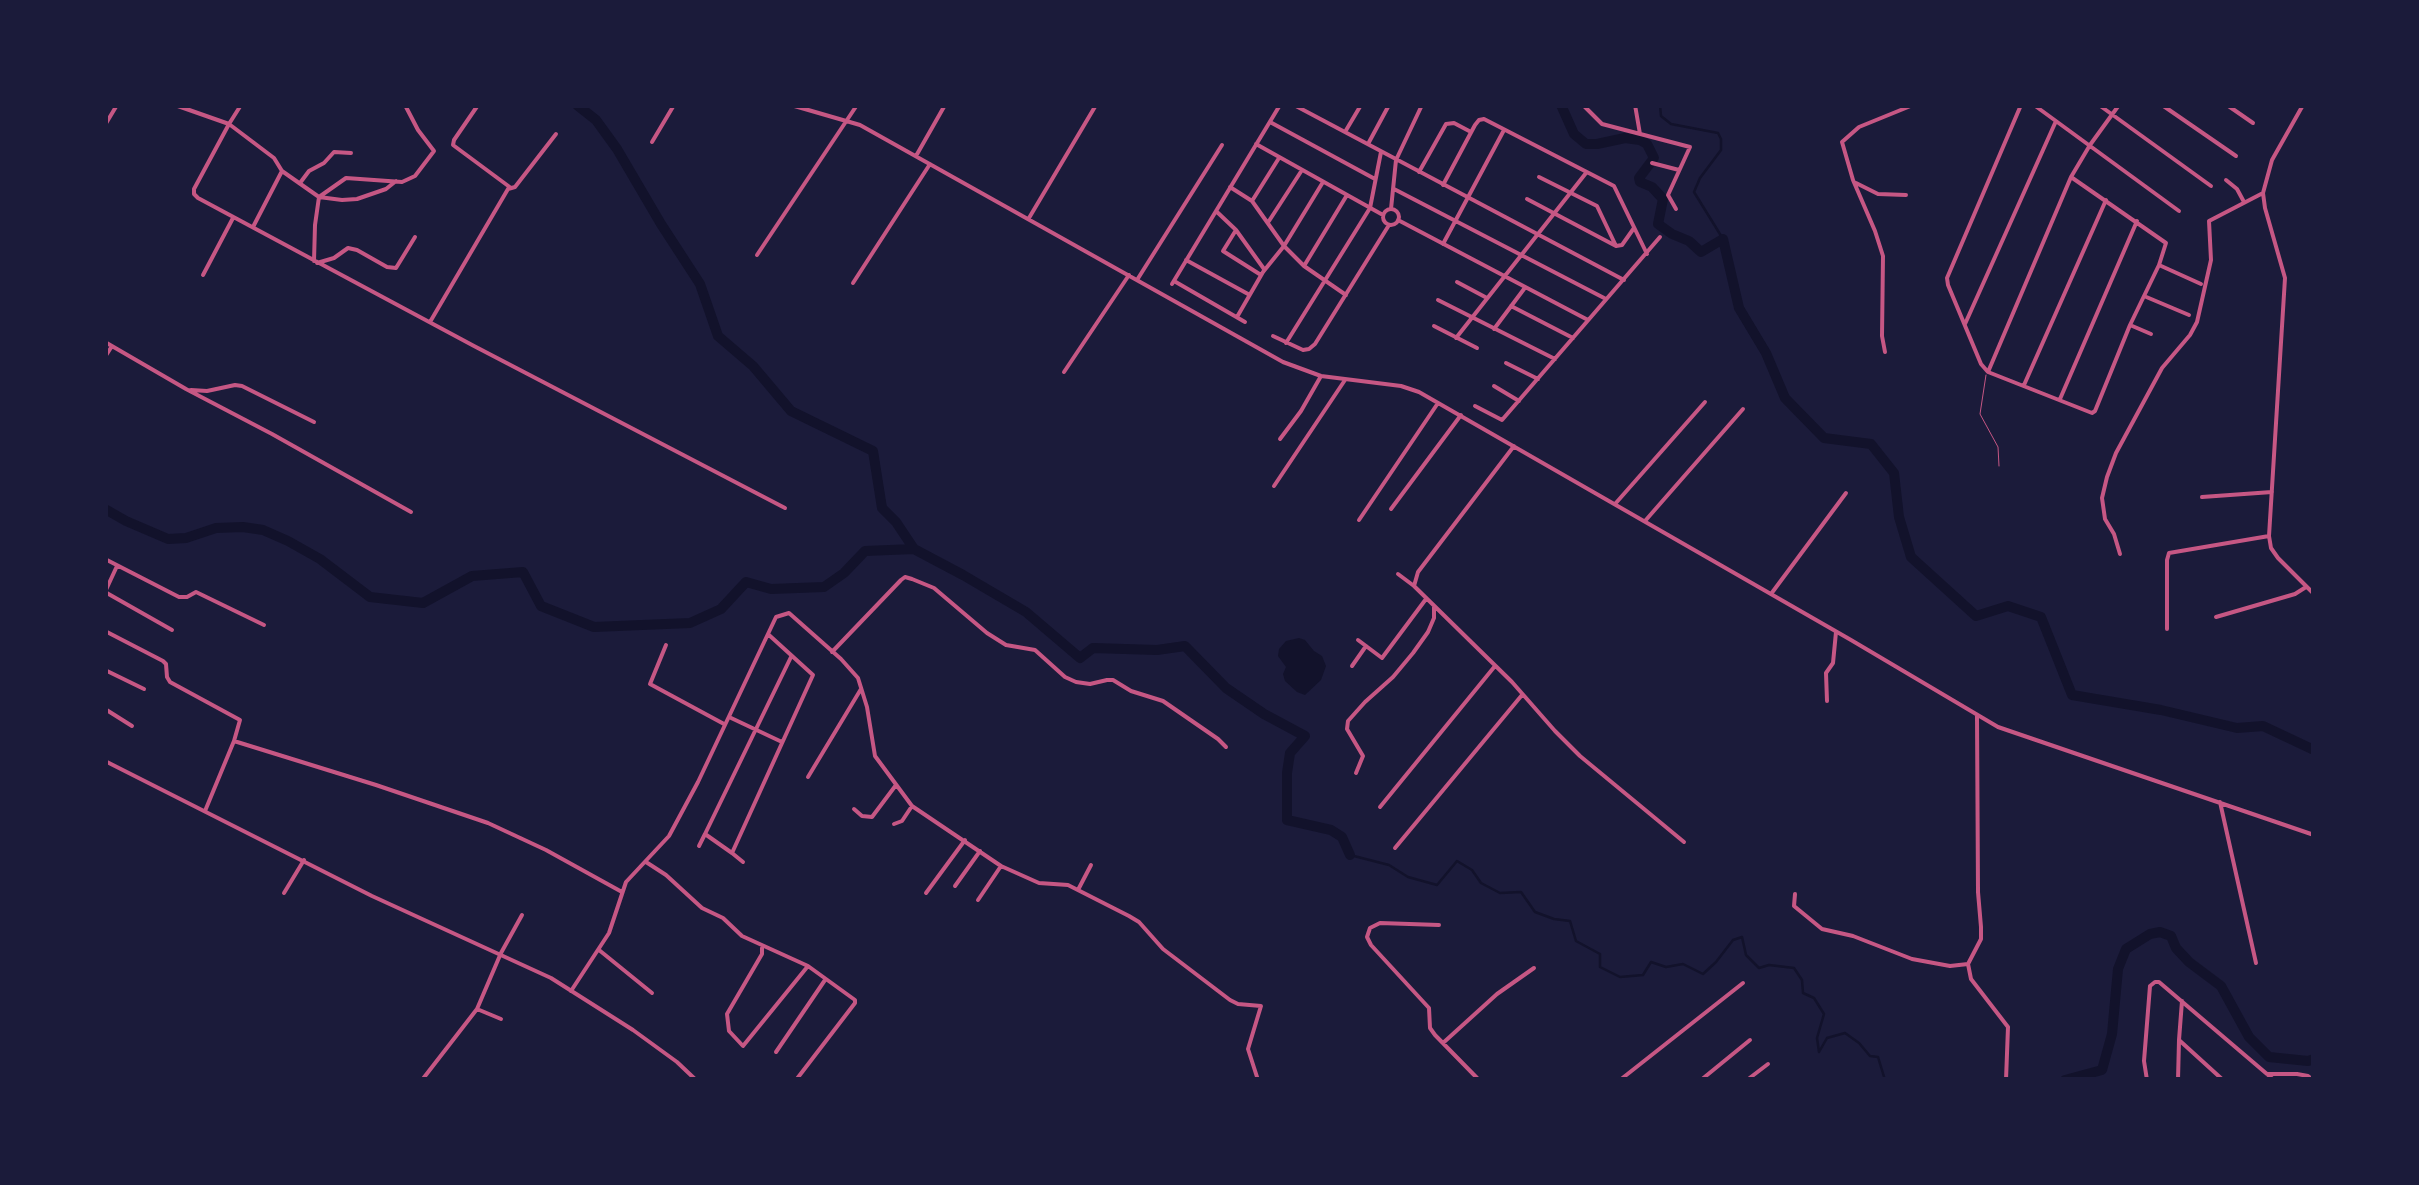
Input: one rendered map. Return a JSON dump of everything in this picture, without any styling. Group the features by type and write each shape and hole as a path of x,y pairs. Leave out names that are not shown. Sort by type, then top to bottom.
{"street":[{"path":"105,126 117,105"},
{"path":"174,105 229,124 319,197 357,199 396,181"},
{"path":"242,105 194,194 784,508"},
{"path":"316,262 319,197 346,178 402,182 414,176 434,150 405,105"},
{"path":"478,105 454,145 511,188"},
{"path":"652,142 674,105"},
{"path":"791,105 860,125 1283,362 1321,376 1401,386 1438,403 1977,716 2044,743 2314,834"},
{"path":"757,254 858,105"},
{"path":"916,156 945,105"},
{"path":"1029,218 1096,105"},
{"path":"1245,322 1173,283 1280,105"},
{"path":"1294,105 1624,280"},
{"path":"1345,132 1359,108 1348,105"},
{"path":"1368,144 1390,105"},
{"path":"1383,214 1391,209 1396,160 1422,105"},
{"path":"1584,105 1602,124 1690,147 1668,195 1676,209"},
{"path":"1627,105 1635,106 1640,134"},
{"path":"1885,352 1882,256 1875,230 1852,180 1842,142 1860,127 1914,105"},
{"path":"2021,105 1947,278 1981,364 1988,372 2094,412 2166,247 2163,239 2072,177"},
{"path":"2034,105 2179,210"},
{"path":"2099,105 2211,186"},
{"path":"1988,372 2072,177 2119,105"},
{"path":"2162,105 2236,156"},
{"path":"2228,105 2253,123"},
{"path":"2303,105 2272,160 2264,193 2285,278 2269,536 2278,558 2314,594"},
{"path":"1443,185 1471,132 1484,120 1614,186 1646,254"},
{"path":"1270,122 1375,179"},
{"path":"1419,172 1446,124 1454,122 1471,132"},
{"path":"1965,324 2056,122"},
{"path":"1443,244 1504,130"},
{"path":"430,322 511,188 534,166 556,134"},
{"path":"1256,144 1383,214"},
{"path":"1136,280 1222,145"},
{"path":"300,183 334,152 350,153"},
{"path":"1286,343 1370,208 1381,152"},
{"path":"1252,201 1279,158"},
{"path":"1652,163 1679,170"},
{"path":"853,283 930,164"},
{"path":"253,227 282,170"},
{"path":"1269,222 1302,170"},
{"path":"1456,338 1586,172"},
{"path":"1539,177 1596,206 1616,246"},
{"path":"1852,180 1878,194 1906,195"},
{"path":"2226,180 2244,202"},
{"path":"1237,318 1323,182"},
{"path":"1230,187 1252,201 1284,246 1304,266 1346,295"},
{"path":"1394,189 1606,299"},
{"path":"2120,554 2105,518 2102,498 2116,453 2162,368 2197,322 2211,260 2209,221 2264,193"},
{"path":"1304,266 1348,195"},
{"path":"1528,199 1616,246 1622,245 1634,228"},
{"path":"2024,385 2106,200"},
{"path":"1391,209 1398,213 1398,220"},
{"path":"1216,211 1236,230 1263,272"},
{"path":"1383,214 1384,222 1390,225"},
{"path":"202,276 233,217"},
{"path":"1273,336 1303,350 1315,344 1390,225 1398,220"},
{"path":"1398,220 1588,320"},
{"path":"2060,399 2136,222"},
{"path":"1236,230 1223,251 1263,272"},
{"path":"316,262 352,248 396,268 415,237"},
{"path":"1476,406 1502,420 1660,237"},
{"path":"1186,260 1250,296"},
{"path":"2159,265 2201,284"},
{"path":"1064,372 1129,275"},
{"path":"1456,282 1487,298"},
{"path":"1494,329 1526,287"},
{"path":"2144,296 2190,315"},
{"path":"1438,300 1554,359"},
{"path":"1511,306 1572,338"},
{"path":"2130,325 2151,334"},
{"path":"1434,326 1477,348"},
{"path":"105,342 411,512"},
{"path":"105,356 112,346"},
{"path":"1506,364 1538,379"},
{"path":"1280,439 1321,376"},
{"path":"1274,486 1345,380"},
{"path":"186,389 207,391 242,386 314,422"},
{"path":"1494,386 1519,401"},
{"path":"1615,504 1705,402"},
{"path":"1359,520 1438,403"},
{"path":"1646,521 1743,409"},
{"path":"1391,509 1461,415"},
{"path":"1414,586 1418,572 1514,446"},
{"path":"2202,497 2272,492"},
{"path":"1772,594 1846,493"},
{"path":"2167,629 2167,555 2269,536"},
{"path":"105,559 179,597 196,592 264,625"},
{"path":"117,566 105,592 172,630"},
{"path":"1398,574 1512,682 1580,756 1684,842"},
{"path":"832,652 900,580 912,578 934,588 1006,646 1035,650 1076,682 1112,680 1131,692 1157,698 1226,747"},
{"path":"2216,617 2307,587"},
{"path":"1358,640 1382,658 1426,598"},
{"path":"1356,772 1362,756 1346,730 1348,722 1413,653 1428,632 1434,605"},
{"path":"572,990 609,933 622,892 632,875 669,836 776,617 789,612 858,678 875,756 912,806 1002,866 1039,884 1079,889 1139,922 1163,950 1230,1000 1261,1006 1248,1049 1258,1080"},
{"path":"105,631 163,661 170,682 238,718 234,741 205,812"},
{"path":"1827,701 1826,673 1833,663 1836,632"},
{"path":"732,852 813,674 768,634"},
{"path":"666,645 650,684 725,724"},
{"path":"1352,666 1366,646"},
{"path":"698,846 792,657"},
{"path":"1380,806 1495,666"},
{"path":"105,670 144,689"},
{"path":"808,777 862,689"},
{"path":"1395,848 1522,695"},
{"path":"105,709 132,726"},
{"path":"1977,716 1981,927 1980,939 1968,964 1971,979 2008,1027 2006,1080"},
{"path":"729,717 782,742"},
{"path":"234,741 488,823 622,892"},
{"path":"105,761 372,896 501,953 572,990 633,1030 696,1080"},
{"path":"854,809 862,816 872,817 896,785"},
{"path":"2220,802 2256,963"},
{"path":"894,824 912,806"},
{"path":"705,834 743,862"},
{"path":"926,893 964,840"},
{"path":"955,886 980,851"},
{"path":"284,893 304,860"},
{"path":"646,862 742,936 808,966 854,1000 796,1080"},
{"path":"1079,889 1091,865"},
{"path":"978,900 1002,866"},
{"path":"1795,894 1794,906 1822,929 1912,958 1950,966 1968,964"},
{"path":"422,1080 476,1009 522,915"},
{"path":"1439,924 1380,923 1370,928 1367,938 1429,1008 1430,1028 1480,1080"},
{"path":"762,946 762,954 727,1014 729,1031 742,1046 808,966"},
{"path":"599,950 652,992"},
{"path":"1443,1043 1497,994 1534,968"},
{"path":"776,1052 825,980"},
{"path":"2147,1080 2144,1060 2150,986 2155,982 2274,1080"},
{"path":"1620,1080 1743,984"},
{"path":"2178,1080 2182,1001"},
{"path":"476,1009 501,1018"},
{"path":"1701,1080 1750,1040"},
{"path":"2178,1040 2223,1080"},
{"path":"1747,1080 1768,1064"},
{"path":"2267,1074 2297,1074 2313,1080"}],"lane":[{"path":"1988,372 1980,414 1998,448 2000,466"}],"shaded area":[{"path":"1299,638 1322,656 1326,666 1321,680 1305,695 1285,681 1286,667 1278,656 1286,641"}],"waterway":[{"path":"577,105 596,120 617,149 700,284 718,336 753,366 791,411 873,451 882,508 914,549 1026,612 1080,658 1093,648 1157,650 1185,646 1226,688 1305,736 1290,753 1287,820 1331,830 1342,837 1350,855"},
{"path":"1561,105 1574,134 1586,144 1625,138 1647,144 1654,158 1639,178 1663,199 1658,224 1701,252 1723,239 1739,308 1766,353 1785,398 1824,438 1871,444 1894,473 1899,517 1911,557 1976,616 2008,606 2041,617 2072,695 2237,728 2263,726 2314,750"},
{"path":"1660,105 1661,116 1671,124 1718,133 1721,139 1721,150 1694,192 1723,239"},
{"path":"105,509 168,539 186,538 216,528 263,530 320,559 370,597 423,603 472,576 523,572 541,606 594,627 690,623 721,609 746,582 771,589 824,587 865,551 914,549"},
{"path":"1350,855 1389,865 1408,877 1437,885 1457,861 1472,870 1481,883 1500,893 1521,892 1535,912 1570,921 1576,941 1600,954 1600,967 1620,977 1643,975 1651,962 1666,967 1683,964 1703,974 1733,940 1742,937 1746,955 1759,968 1794,968 1802,980 1803,993 1814,998 1824,1014 1817,1038 1819,1052 1827,1038 1845,1033 1870,1056 1878,1057 1885,1080"},
{"path":"2065,1080 2102,1070 2112,1034 2118,969 2126,949 2160,932 2171,936 2189,962 2221,986 2249,1037 2269,1057 2314,1059"}]}
